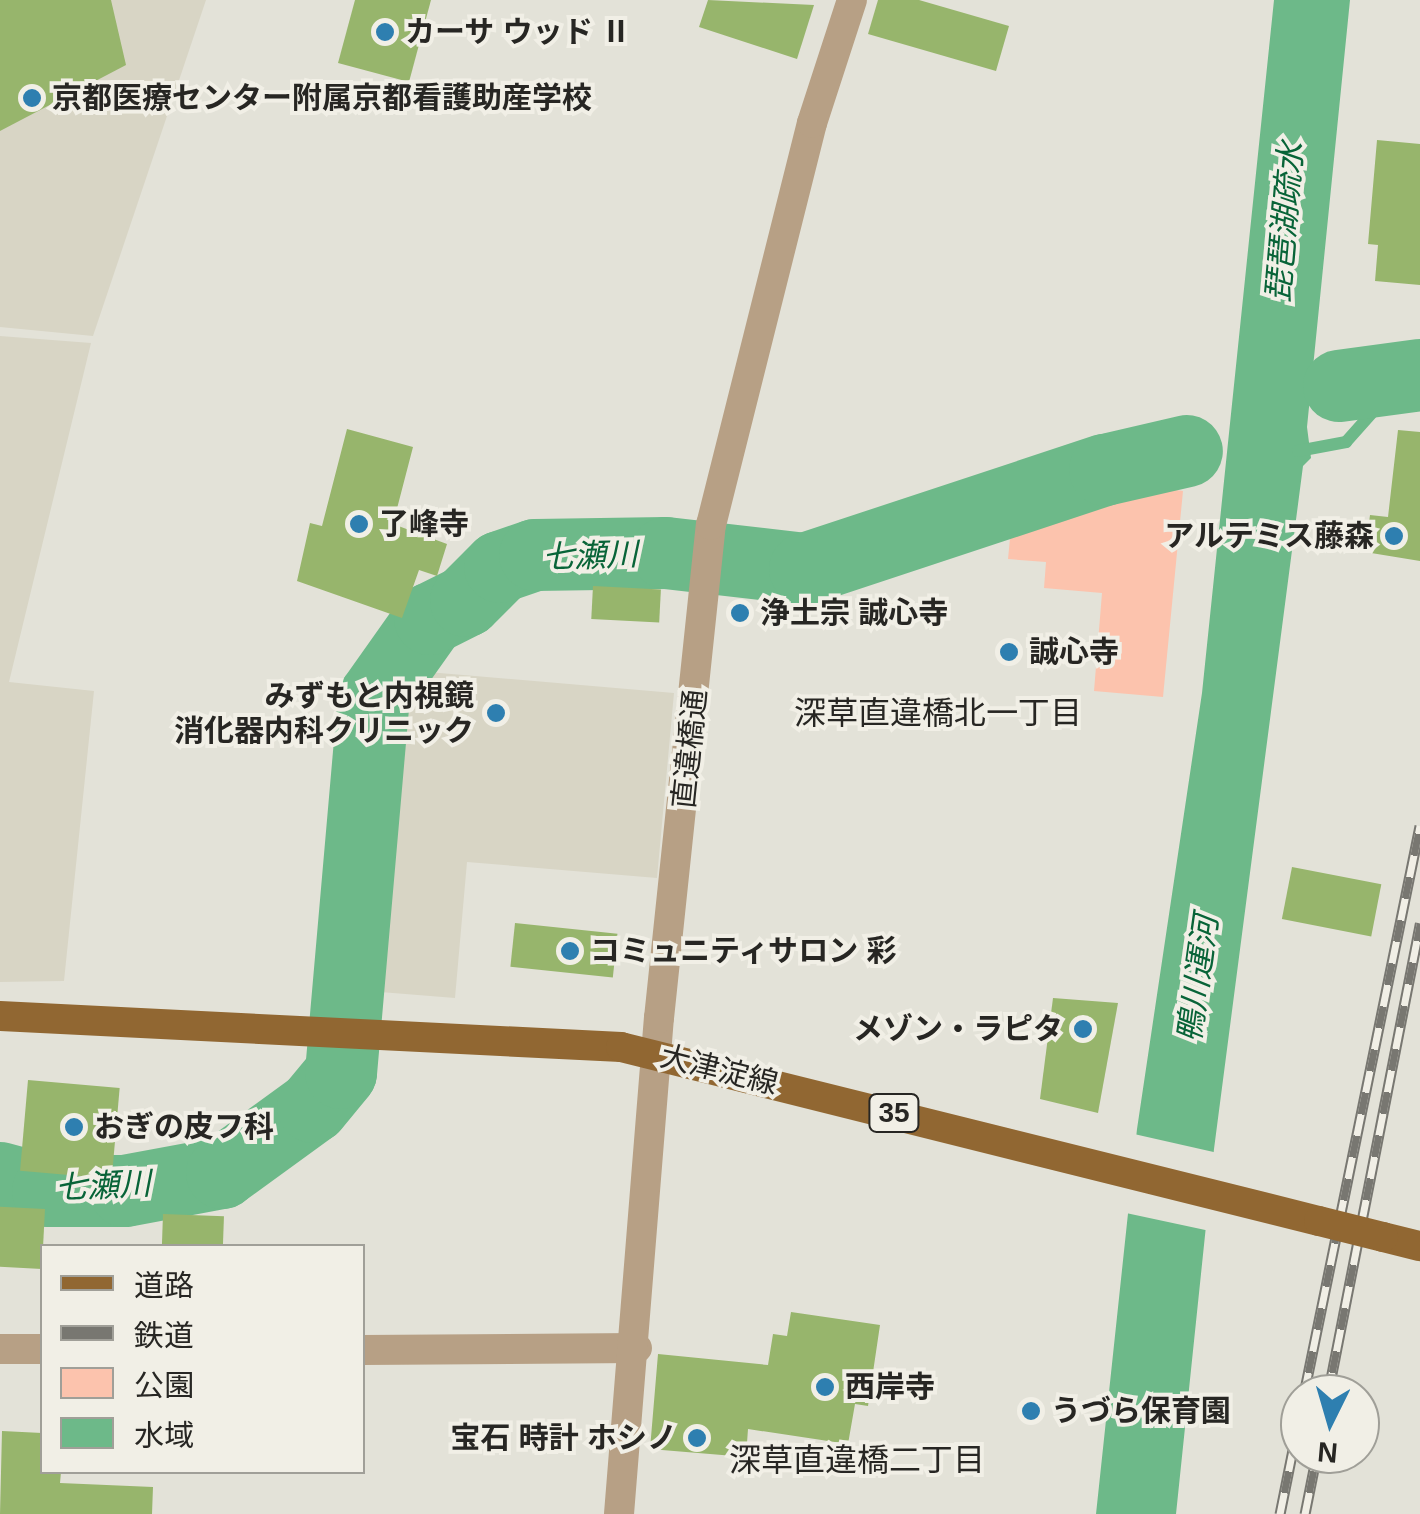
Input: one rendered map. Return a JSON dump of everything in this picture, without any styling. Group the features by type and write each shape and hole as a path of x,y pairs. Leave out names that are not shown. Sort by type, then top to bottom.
{"main road":[{"name":"大津淀線","path":"0,1016 325,1028 658,1055 1420,1246"}],"street":[{"name":"直違橋通","path":"619,1514 637,1348 658,1055 710,536 812,123 852,0"},
{"path":"365,1350 637,1348"},
{"path":"0,1349 40,1349"}],"shaded area":[{"path":"0,0 206,0 93,336 0,327"},
{"path":"0,336 91,343 9,682 94,691 64,981 0,982"},
{"path":"416,671 674,693 657,878 467,862 455,998 368,991 392,713"}],"green space":[{"path":"1137,485 1183,491 1163,697 1094,691 1102,593 1044,588 1046,562 1008,559 1011,528"}],"water":[{"path":"1274,0 1350,0 1307,427 1311,458 1303,466 1214,1149 1176,1514 1096,1514 1137,1129 1202,693"}],"pier":[{"path":"1134,1134 1218,1153 1210,1231 1126,1213"}],"building":[{"name":"京都医療センター附属京都看護助産学校","path":"0,0 111,0 126,65 0,131"},
{"name":"カーサ ウッド Ⅱ","path":"355,0 431,0 409,82 338,63"},
{"path":"708,0 814,5 797,59 699,27"},
{"path":"878,0 919,0 1009,26 996,71 868,34"},
{"path":"1377,140 1420,144 1420,285 1375,281 1378,245 1368,244"},
{"name":"了峰寺","path":"347,429 413,447 393,524 447,544 437,576 419,570 402,618 297,581 310,523 322,526"},
{"path":"1398,430 1420,432 1420,561 1365,552 1370,515 1388,517"},
{"path":"593,586 661,590 659,623 591,619"},
{"path":"1292,867 1381,884 1371,936 1282,919"},
{"name":"コミュニティサロン 彩","path":"515,923 617,934 613,978 510,967"},
{"name":"メゾン・ラピタ","path":"1053,998 1118,1003 1098,1113 1040,1099"},
{"name":"おぎの皮フ科","path":"28,1080 120,1088 112,1179 20,1171"},
{"path":"0,1207 45,1209 40,1269 0,1267"},
{"path":"163,1214 224,1216 223,1244 162,1244"},
{"path":"791,1312 880,1325 868,1406 855,1404 848,1444 748,1429 746,1457 650,1449 658,1354 768,1365 773,1334 787,1336"},
{"path":"2,1431 40,1433 40,1474 61,1474 60,1483 153,1487 152,1514 0,1514"}],"waterway":[{"name":"七瀬川","path":"1339,386 1420,375"},
{"path":"1298,451 1346,442 1403,378"},
{"name":"七瀬川","path":"0,1178 48,1191 125,1191 222,1173 313,1107 341,1073 374,698 430,619 466,601 500,567 535,555 666,553 805,569 1105,470 1187,451"}],"railway":[{"path":"1308,1374 1420,826"},
{"path":"1332,1374 1420,923"},
{"path":"1280,1514 1288,1474"},
{"path":"1305,1514 1313,1474"}],"place":[{"name":"カーサ ウッド Ⅱ","path":"385,32"},
{"name":"京都医療センター附属京都看護助産学校","path":"32,98"},
{"name":"了峰寺","path":"359,524"},
{"name":"アルテミス藤森","path":"1394,536"},
{"name":"浄土宗 誠心寺","path":"740,613"},
{"name":"誠心寺","path":"1009,652"},
{"name":"みずもと内視鏡 消化器内科クリニック","path":"496,713"},
{"name":"コミュニティサロン 彩","path":"570,951"},
{"name":"メゾン・ラピタ","path":"1083,1029"},
{"name":"おぎの皮フ科","path":"74,1127"},
{"name":"西岸寺","path":"825,1387"},
{"name":"うづら保育園","path":"1031,1411"},
{"name":"宝石 時計 ホシノ","path":"697,1438"}],"district":[{"name":"深草直違橋北一丁目","path":"938,713"},
{"name":"深草直違橋二丁目","path":"857,1460"}],"water label":[{"name":"琵琶湖疏水","path":"1285,222"},
{"name":"鴨川運河","path":"1198,979"}]}
